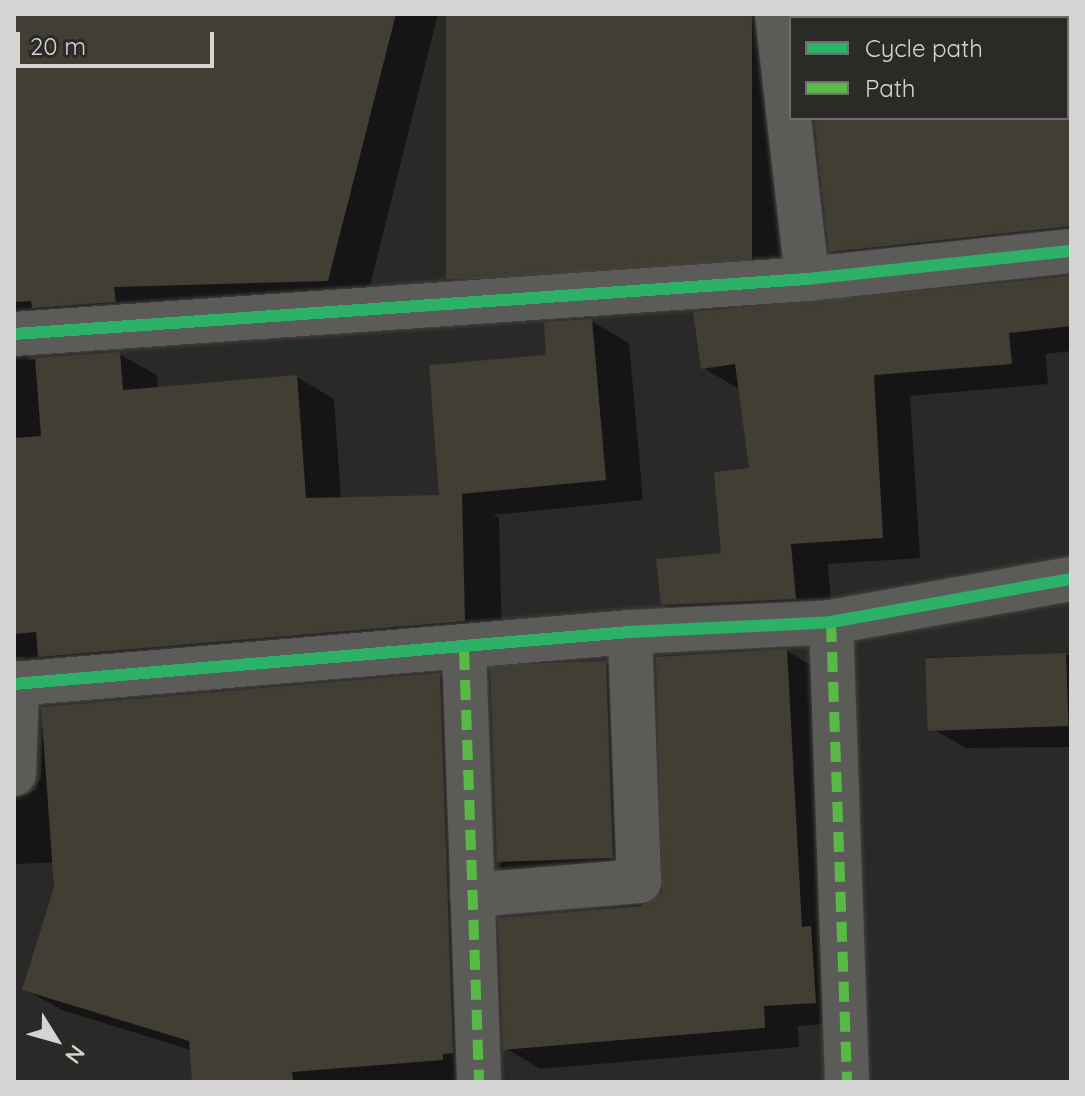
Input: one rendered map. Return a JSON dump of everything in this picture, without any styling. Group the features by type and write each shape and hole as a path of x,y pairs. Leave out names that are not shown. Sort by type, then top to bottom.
{"street":[{"path":"777,14 807,279"},
{"path":"14,334 807,279 1071,251"},
{"path":"14,774 16,683 464,650 630,632 831,622 1071,579"},
{"path":"831,622 847,1082"},
{"path":"472,895 639,881 630,632"},
{"path":"464,650 479,1082"}],"building":[{"path":"14,14 396,14 328,281 114,287 116,302 32,308 31,301 14,302"},
{"path":"446,14 752,14 752,279 446,279"},
{"path":"1071,118 1071,226 829,252 814,120"},
{"path":"1071,276 1071,326 1009,333 1012,364 874,375 883,538 791,544 796,599 661,605 656,559 721,553 714,472 749,468 735,364 701,369 693,312"},
{"path":"592,319 606,480 450,495 462,494 465,621 38,657 36,632 14,634 14,438 41,436 35,358 120,352 123,390 297,375 306,498 439,495 429,365 546,355 544,322"},
{"path":"787,649 802,927 811,926 816,1003 764,1006 765,1028 503,1050 498,918 641,906 662,892 656,657"},
{"path":"1066,653 1069,726 928,731 925,658"},
{"path":"606,661 613,858 497,862 490,665"},
{"path":"440,673 453,1053 443,1054 443,1060 292,1072 293,1082 192,1082 189,1041 22,990 54,887 41,707"}],"marked path":[{"path":"831,622 847,1082"},
{"path":"464,650 479,1082"}],"cycle path":[{"path":"14,334 807,279 1071,251"},
{"path":"14,684 630,632 831,622 1071,579"}]}
